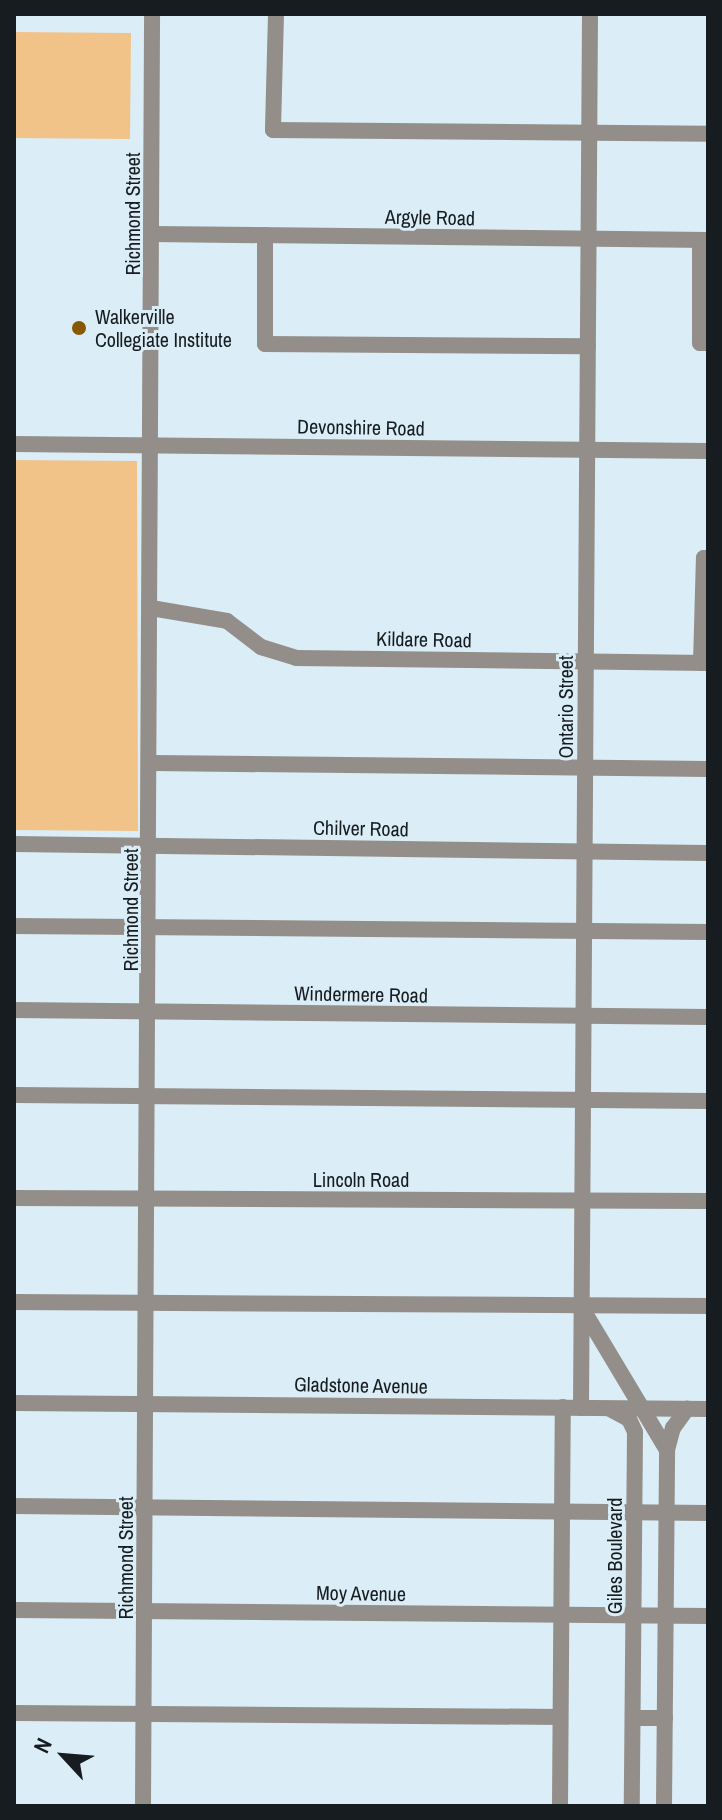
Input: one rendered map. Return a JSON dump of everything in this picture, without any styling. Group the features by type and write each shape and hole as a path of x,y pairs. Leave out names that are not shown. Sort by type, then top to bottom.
{"street":[{"name":"Richmond Street","path":"143,1806 152,763 152,14"},
{"path":"276,14 273,130 708,134"},
{"name":"Ontario Street","path":"590,14 582,1306 640,1408"},
{"name":"Argyle Road","path":"152,234 704,240"},
{"path":"265,235 265,344 588,346"},
{"path":"704,240 700,343 708,343"},
{"name":"Devonshire Road","path":"14,444 708,451"},
{"path":"704,663 704,558 708,558"},
{"name":"Kildare Road","path":"151,608 227,621 261,647 296,658 704,663"},
{"path":"152,763 708,769"},
{"name":"Chilver Road","path":"14,844 708,853"},
{"path":"14,926 708,932"},
{"name":"Windermere Road","path":"14,1010 708,1017"},
{"path":"14,1095 583,1097 708,1101"},
{"name":"Lincoln Road","path":"14,1198 708,1201"},
{"path":"14,1302 708,1306"},
{"path":"581,1408 582,1306"},
{"name":"Gladstone Avenue","path":"14,1403 708,1409"},
{"path":"560,1806 563,1407"},
{"name":"Giles Boulevard","path":"609,1408 629,1419 635,1432 632,1806"},
{"path":"640,1408 667,1450"},
{"path":"664,1806 667,1450 673,1428 687,1409"},
{"path":"14,1506 708,1513"},
{"name":"Moy Avenue","path":"14,1610 708,1616"},
{"path":"14,1713 560,1717"},
{"path":"633,1718 665,1718"}],"shaded area":[{"path":"14,32 131,33 130,139 14,138"},
{"path":"14,460 137,461 138,831 14,830"}],"place":[{"name":"Walkerville Collegiate Institute","path":"79,328"}]}
